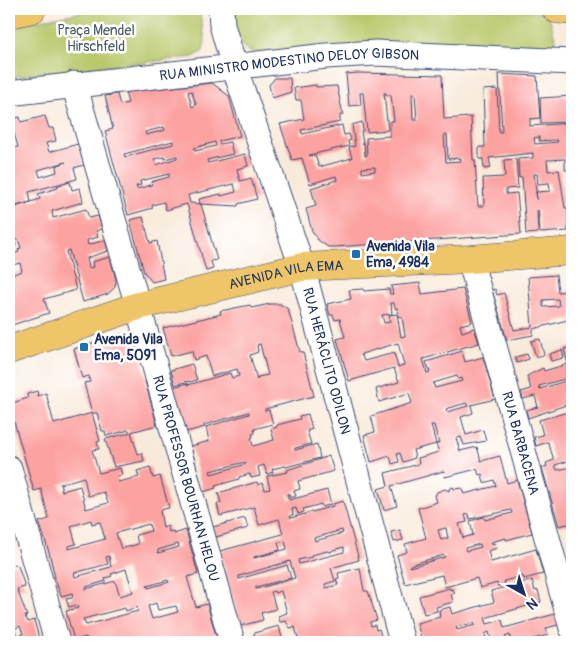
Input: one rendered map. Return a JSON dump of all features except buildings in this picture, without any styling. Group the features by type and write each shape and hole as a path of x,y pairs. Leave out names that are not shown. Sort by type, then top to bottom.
{"main road":[{"path":"9,14 32,9"},
{"path":"556,9 572,11"},
{"name":"AVENIDA VILA EMA","path":"9,350 138,306 302,267 470,259 572,251"}],"street":[{"name":"RUA HERÁCLITO ODILON","path":"219,14 234,66 302,267 402,642"},
{"name":"RUA MINISTRO MODESTINO DELOY GIBSON","path":"9,93 234,66 326,56 376,53 572,62"},
{"name":"RUA PROFESSOR BOURHAN HELOU","path":"74,84 232,642"},
{"name":"RUA BARBACENA","path":"470,259 572,628"},
{"path":"9,468 19,549 57,642"}],"green space":[{"name":"Praça Mendel Hirschfeld","path":"98,9 199,9 205,40 203,51 193,57 9,77 9,26"},
{"path":"233,9 509,9 548,13 556,41 549,51 250,52 238,39"}],"place":[{"name":"Avenida Vila Ema, 4984","path":"356,254"},
{"name":"Avenida Vila Ema, 5091","path":"84,347"}]}
